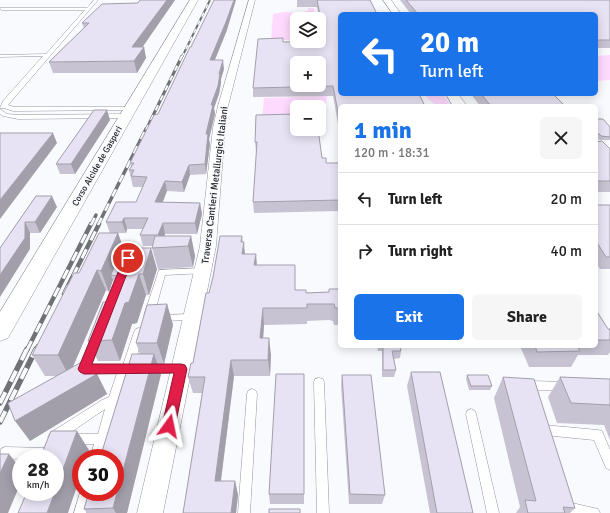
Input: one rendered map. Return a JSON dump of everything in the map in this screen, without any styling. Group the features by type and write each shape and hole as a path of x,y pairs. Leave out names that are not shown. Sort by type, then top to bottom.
{"street":[{"name":"Corso Alcide de Gasperi","path":"0,332 194,0"},
{"name":"Traversa Cantieri Metallurgici Italiani","path":"150,513 208,246 219,128 223,106 252,0"},
{"path":"387,0 396,12"}],"lane":[{"path":"96,0 5,102 0,110 5,115 18,117 86,116 128,112"},
{"path":"1,9 88,9"},
{"path":"0,56 47,55"},
{"path":"5,102 5,106 12,109 90,109 128,112"},
{"path":"86,116 90,109"},
{"path":"39,116 46,110"},
{"path":"99,449 125,369 141,326 147,318 162,272 203,272"},
{"path":"147,318 193,317"},
{"path":"99,332 82,372 125,369 181,369"},
{"path":"318,382 323,513"},
{"path":"535,400 531,385 574,386"},
{"path":"244,513 252,394"},
{"path":"50,449 55,436 106,403 114,401"},
{"path":"471,414 492,513"},
{"path":"548,444 543,426 598,435 610,464"},
{"path":"54,439 102,439"},
{"path":"5,452 12,453"},
{"path":"563,494 568,509 594,513"},
{"path":"80,513 83,501"}],"shaded area":[{"path":"308,8 314,8 314,12 305,12 308,11"},
{"path":"290,12 290,40 271,40 273,14"},
{"path":"610,55 610,80 598,81 598,56"},
{"path":"327,96 326,105 326,100 290,100 290,115 262,119 264,98"},
{"path":"426,96 444,96 450,104 436,104"}],"building":[{"path":"140,0 167,0 132,47 144,47 134,61 49,62 89,23 82,23 102,4 138,3"},
{"path":"214,0 234,0 210,60 223,60 219,74 218,86 211,105 213,105 206,134 208,134 205,164 189,165 182,182 165,181 155,202 200,203 195,223 163,223 158,235 140,235 148,218 124,218 122,222 106,222 116,202 136,202 147,177 131,176 134,170 129,170 134,163 130,163 154,115 158,114"},
{"path":"317,0 370,0 376,12 338,12 338,96 420,96 424,104 338,104 338,112 333,86 326,86 326,56 290,56 290,87 253,88 258,39 283,38 283,42 290,42 290,48 326,48 326,12 319,12"},
{"path":"406,0 610,0 610,40 598,40 598,12 416,12"},
{"path":"483,96 555,96 563,104 489,104"},
{"path":"94,110 107,110 71,164 56,164"},
{"path":"290,114 290,136 319,136 322,158 326,158 326,163 338,163 338,200 253,202 257,142 255,142 256,115"},
{"path":"598,119 603,119 610,127 610,137 601,136 598,133"},
{"path":"0,133 53,133 0,200"},
{"path":"602,141 610,149 610,181 598,181 598,142"},
{"path":"36,196 52,196 35,222 25,222 25,238 0,275 0,248"},
{"path":"598,205 610,205 610,257 606,257 598,244"},
{"path":"99,233 118,233 101,271 97,270 58,355 32,355 74,273 79,273"},
{"path":"155,236 191,236 188,246 152,248"},
{"path":"220,236 242,236 241,242 244,242 242,254 256,254 254,265 295,265 295,290 306,290 306,293 329,292 329,289 338,289 338,308 335,308 334,304 307,304 307,308 263,308 260,338 269,338 268,360 231,360 215,481 235,481 231,513 183,513 205,377 188,377 191,363 193,363 206,293 209,293"},
{"path":"122,248 151,248 143,274 139,274 129,302 125,303 112,340 88,341 103,302 108,302 118,276 111,275"},
{"path":"167,304 157,343 136,343 147,305"},
{"path":"598,313 608,329 610,329 610,340 598,340"},
{"path":"383,348 400,348 401,351 392,351 396,370 383,370"},
{"path":"536,348 578,348 580,351 537,352"},
{"path":"132,354 154,354 124,467 124,449 103,449"},
{"path":"87,359 97,374 15,421 8,403"},
{"path":"411,372 440,372 473,513 437,513"},
{"path":"276,374 304,374 304,494 269,494"},
{"path":"342,375 371,375 385,495 350,494"},
{"path":"467,375 488,375 492,386 471,386"},
{"path":"503,377 534,379 575,508 563,507 565,513 528,513 525,500 536,501"},
{"path":"560,377 610,379 610,405 571,403"},
{"path":"51,431 77,431 64,466 64,449 44,449"},
{"path":"0,454 9,454 0,473"},
{"path":"23,501 52,501 47,513 18,513"},
{"path":"86,501 115,501 113,508 84,509"},
{"path":"269,509 300,509 300,513 269,513"}],"railway":[{"path":"182,57 210,0"},
{"path":"146,130 182,56"},
{"path":"98,225 146,129"},
{"path":"91,225 96,215"},
{"path":"27,350 91,224"},
{"path":"64,294 99,224"},
{"path":"36,350 38,346"},
{"path":"0,403 27,349"},
{"path":"0,422 36,349"}],"route":[{"path":"128,258 84,369 181,369 169,426"}]}
